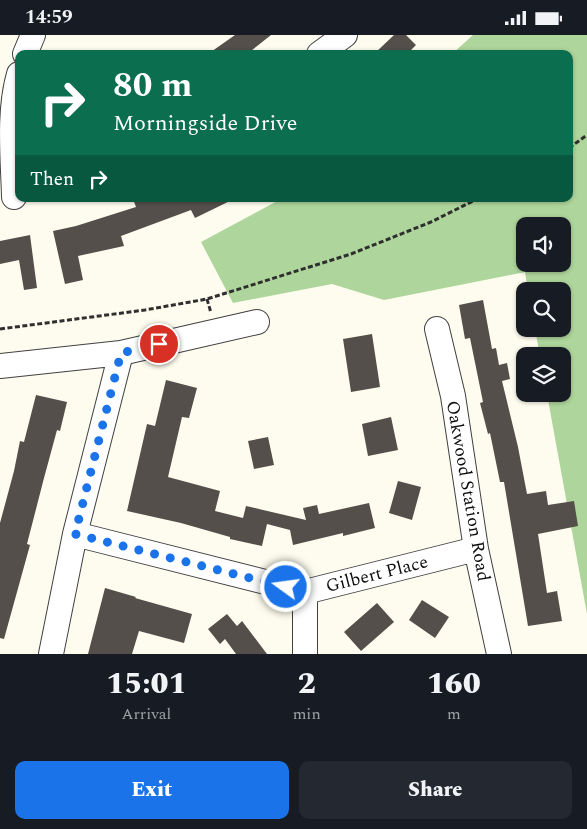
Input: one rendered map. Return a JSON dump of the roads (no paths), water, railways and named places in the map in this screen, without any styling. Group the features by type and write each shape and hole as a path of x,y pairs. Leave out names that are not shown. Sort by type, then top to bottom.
{"street":[{"path":"27,50 33,35"},
{"path":"324,50 345,35"},
{"path":"11,197 15,87"},
{"path":"0,367 121,353 257,322"},
{"name":"Oakwood Station Road","path":"438,329 453,396 476,549 499,654"},
{"path":"51,654 75,534 121,353"},
{"name":"Gilbert Place","path":"75,534 305,592 476,549"},
{"path":"305,592 305,654"}]}
